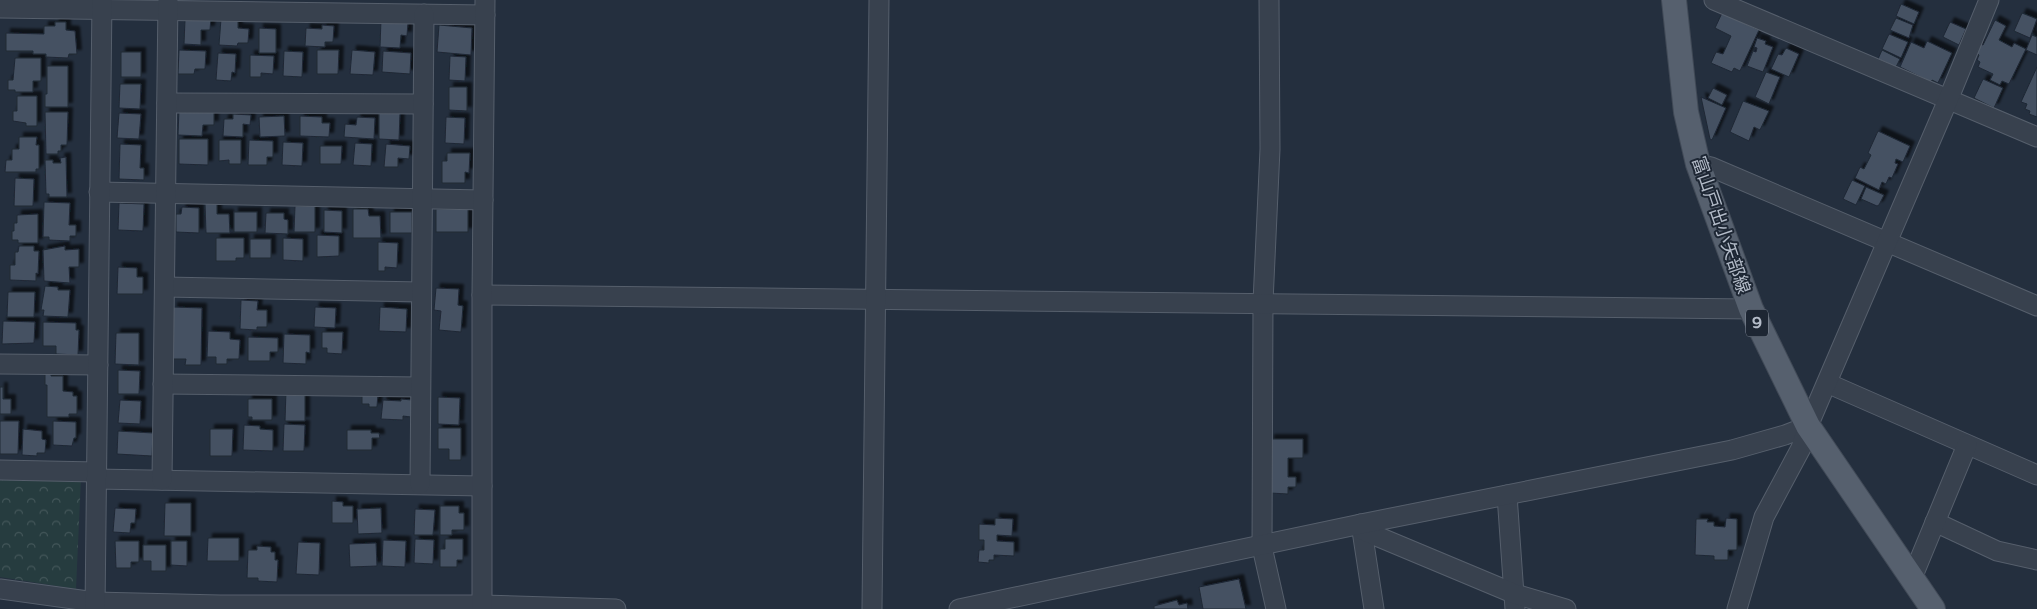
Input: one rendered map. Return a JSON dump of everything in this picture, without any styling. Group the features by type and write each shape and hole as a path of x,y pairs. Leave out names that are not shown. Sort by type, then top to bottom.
{"main road":[{"name":"富山戸出小矢部線","path":"1674,0 1686,112 1698,164 1751,309 1808,426 1933,609"}],"street":[{"path":"872,609 879,0"},
{"path":"1269,0 1270,149 1263,302 1262,547 1276,609"},
{"path":"1714,0 2037,137"},
{"path":"1737,609 1764,517 1800,448 1989,0"},
{"path":"95,605 102,5"},
{"path":"0,8 102,5 379,7 424,14 485,7 482,295 482,607"},
{"path":"162,480 168,5"},
{"path":"420,484 424,14"},
{"path":"167,103 423,104"},
{"path":"1698,164 1711,167 2037,306"},
{"path":"99,192 483,200"},
{"path":"165,287 421,292"},
{"path":"482,295 1263,302 1751,309"},
{"path":"0,364 98,364"},
{"path":"1827,383 2037,475"},
{"path":"163,384 420,387"},
{"path":"959,609 1012,604 1262,547 1732,450 1785,435 1808,426"},
{"path":"1912,578 1967,445"},
{"path":"0,470 162,480 482,486"},
{"path":"1507,495 1515,601"},
{"path":"1935,522 1997,551 2037,560"},
{"path":"1361,527 1515,601 1566,609"},
{"path":"1361,527 1374,609"},
{"path":"0,589 95,605 616,609"}],"green space":[{"path":"81,478 76,589 0,577 0,479"}],"building":[{"path":"1901,4 1919,12 1914,24 1896,16"},
{"path":"1722,13 1759,30 1740,71 1734,68 1732,72 1711,63 1716,52 1723,54 1731,36 1715,28"},
{"path":"2022,13 2037,19 2030,38 2014,31"},
{"path":"211,17 210,30 201,30 201,45 184,44 185,20"},
{"path":"1896,18 1913,25 1909,38 1890,30"},
{"path":"221,19 238,20 238,28 249,29 248,43 238,43 237,46 219,45"},
{"path":"381,20 408,22 407,36 401,35 400,48 380,47"},
{"path":"1995,20 2006,26 1999,40 2012,47 2014,43 2026,49 2009,84 2002,81 2000,85 1990,80 1993,74 1978,67 1980,62 1977,60 1979,55 1976,53 1980,44 1983,45"},
{"path":"55,22 66,22 66,30 75,31 77,54 69,54 68,58 46,57 46,54 33,54 33,51 6,51 6,33 44,34 44,26 55,26"},
{"path":"1950,22 1966,29 1959,45 1943,37"},
{"path":"322,25 334,26 333,42 325,42 325,47 305,46 306,28 322,29"},
{"path":"439,25 472,28 471,55 437,52"},
{"path":"259,28 276,29 276,53 259,53"},
{"path":"1889,34 1908,42 1901,58 1882,49"},
{"path":"2032,35 2037,37 2037,55 2026,50"},
{"path":"1757,38 1766,41 1765,44 1773,47 1763,72 1747,66 1753,51 1756,52 1757,48 1754,47"},
{"path":"1927,41 1952,53 1938,83 1932,80 1931,82 1900,67 1911,42 1924,48"},
{"path":"1786,48 1799,54 1789,77 1771,69 1778,54 1782,55"},
{"path":"179,50 206,51 205,69 195,69 194,74 178,74"},
{"path":"317,50 339,50 338,74 317,74"},
{"path":"352,50 375,52 373,75 350,74"},
{"path":"1882,50 1900,59 1896,67 1878,59"},
{"path":"284,51 303,52 302,77 283,76"},
{"path":"383,51 411,53 410,74 382,72"},
{"path":"121,52 141,52 141,77 121,77"},
{"path":"218,53 236,54 235,73 232,72 231,81 216,80"},
{"path":"250,55 274,56 273,74 261,73 261,77 250,77"},
{"path":"450,56 466,57 465,81 449,80"},
{"path":"15,58 41,58 41,81 33,81 33,92 8,90 8,80 13,80"},
{"path":"47,66 68,66 68,107 45,107"},
{"path":"2037,67 2037,117 2029,114 2030,111 2025,109 2027,104 2021,102"},
{"path":"1766,72 1780,77 1769,104 1755,97"},
{"path":"1983,79 2003,88 1994,108 1974,98"},
{"path":"120,84 141,84 140,109 119,108"},
{"path":"449,87 467,87 467,111 449,110"},
{"path":"1713,88 1727,95 1722,105 1708,98"},
{"path":"17,96 37,96 37,126 26,126 26,123 13,121 13,111 17,111"},
{"path":"1701,97 1726,108 1712,140 1710,139"},
{"path":"1743,101 1769,111 1760,130 1754,127 1749,141 1730,132"},
{"path":"179,110 214,112 214,125 203,125 202,136 178,135"},
{"path":"45,112 68,112 67,145 61,145 61,151 58,151 58,154 46,154"},
{"path":"119,113 141,114 139,139 117,138"},
{"path":"379,113 400,113 399,140 379,139"},
{"path":"233,114 251,115 250,125 243,124 243,137 223,136 224,119 233,119"},
{"path":"284,116 285,136 260,137 259,117"},
{"path":"300,116 322,117 322,123 330,123 329,137 300,136"},
{"path":"357,117 375,118 374,139 344,137 345,124 356,125"},
{"path":"446,117 465,118 464,144 445,143"},
{"path":"1878,131 1910,146 1903,162 1896,159 1895,163 1898,164 1892,178 1889,177 1886,184 1882,182 1879,190 1855,178 1860,167 1864,169 1871,155 1868,153"},
{"path":"19,137 37,137 39,169 36,169 36,172 5,172 6,160 12,160 12,149 19,149"},
{"path":"179,139 208,139 208,165 179,164"},
{"path":"219,140 241,140 241,164 229,164 229,160 219,161"},
{"path":"249,140 273,141 273,157 267,157 267,165 248,165"},
{"path":"283,142 303,143 302,166 282,165"},
{"path":"355,143 372,144 371,166 353,165"},
{"path":"120,144 141,145 140,168 144,168 144,180 119,179"},
{"path":"386,144 410,146 409,159 398,158 398,167 384,167"},
{"path":"320,146 342,146 341,164 320,164"},
{"path":"447,153 470,153 469,173 465,172 465,183 442,183 442,161 447,161"},
{"path":"66,157 67,197 49,197 49,194 46,194 45,160 61,163 60,158"},
{"path":"15,178 34,179 33,206 14,206"},
{"path":"1852,180 1865,186 1856,205 1843,199"},
{"path":"1866,187 1884,195 1879,205 1877,206 1861,199"},
{"path":"44,202 70,203 69,225 76,225 76,236 70,236 70,241 49,240 49,237 43,237"},
{"path":"119,203 144,204 143,231 118,230"},
{"path":"205,203 217,203 217,214 229,214 230,233 206,233"},
{"path":"295,206 315,206 315,232 294,232"},
{"path":"182,207 199,208 199,233 176,232 176,214 181,214"},
{"path":"353,209 368,209 369,216 380,216 381,238 353,238"},
{"path":"436,209 468,209 468,232 436,232"},
{"path":"324,210 342,211 342,233 324,232"},
{"path":"234,212 257,212 257,232 234,232"},
{"path":"390,212 412,212 412,233 390,233"},
{"path":"266,213 284,213 284,219 288,220 288,234 265,233"},
{"path":"38,214 38,243 18,243 18,240 12,240 12,231 14,231 14,223 17,223 17,215"},
{"path":"317,235 339,236 339,256 317,257"},
{"path":"216,238 244,238 244,258 236,258 236,261 216,261"},
{"path":"283,238 303,239 303,261 283,260"},
{"path":"250,239 271,239 271,258 250,258"},
{"path":"378,242 398,243 397,268 385,267 385,271 378,271"},
{"path":"19,246 34,246 34,251 39,251 36,281 10,280 10,265 15,265 15,252 18,252"},
{"path":"65,246 65,250 79,249 79,267 69,267 70,283 44,281 43,250"},
{"path":"118,267 137,268 137,277 143,277 143,294 117,294"},
{"path":"45,286 58,287 58,290 70,290 68,317 43,316 44,310 41,310"},
{"path":"436,288 459,289 458,305 463,306 461,332 439,330 441,311 434,310"},
{"path":"8,292 35,292 34,317 7,317"},
{"path":"241,300 258,301 257,310 267,310 267,327 257,327 257,330 240,329"},
{"path":"173,307 202,308 201,365 185,365 186,359 172,359"},
{"path":"315,307 336,308 335,328 314,327"},
{"path":"380,307 407,309 406,332 379,331"},
{"path":"3,321 35,322 34,343 2,344"},
{"path":"43,322 76,323 76,330 79,330 78,355 56,354 56,346 43,346"},
{"path":"208,331 230,332 230,339 240,340 239,359 227,359 227,364 216,364 216,357 207,357"},
{"path":"322,332 343,332 342,354 327,353 327,348 322,348"},
{"path":"116,333 139,333 139,365 115,364"},
{"path":"284,334 310,335 310,353 306,352 306,364 283,363"},
{"path":"248,337 278,338 278,352 270,352 270,361 248,361"},
{"path":"118,370 140,371 139,394 118,394"},
{"path":"45,373 51,374 51,376 63,376 63,391 73,392 73,396 77,396 77,414 69,414 69,417 47,417"},
{"path":"0,387 3,387 3,399 11,399 11,414 0,414"},
{"path":"286,391 305,391 305,421 285,421"},
{"path":"362,393 378,393 377,407 369,407 369,404 362,404"},
{"path":"438,397 460,398 459,425 438,424"},
{"path":"248,399 272,399 272,420 252,420 252,417 248,417"},
{"path":"401,399 412,400 411,417 403,416 403,420 381,419 383,400 401,401"},
{"path":"120,400 141,401 140,424 118,423"},
{"path":"0,421 19,421 18,454 0,454"},
{"path":"53,421 76,422 76,438 74,438 72,446 53,445"},
{"path":"284,424 305,425 304,451 283,451"},
{"path":"244,425 260,426 260,429 273,430 273,451 243,450"},
{"path":"438,428 461,428 461,460 449,460 449,449 438,449"},
{"path":"23,429 42,431 42,439 46,440 45,453 37,453 37,456 22,455"},
{"path":"210,429 233,429 232,456 210,456"},
{"path":"347,430 371,430 371,433 379,433 380,438 372,438 372,450 347,450"},
{"path":"118,431 153,433 152,456 117,454"},
{"path":"1270,439 1303,439 1303,458 1288,458 1288,477 1296,477 1296,487 1288,487 1288,494 1270,493"},
{"path":"332,501 343,502 343,506 353,506 353,523 332,523"},
{"path":"165,503 191,503 191,536 164,536"},
{"path":"440,506 459,506 459,513 464,513 464,530 452,530 452,535 440,535"},
{"path":"115,508 136,509 135,523 131,523 130,533 113,532"},
{"path":"381,508 382,533 358,534 357,509"},
{"path":"415,509 435,510 433,535 414,535"},
{"path":"995,518 1013,519 1012,536 997,535 997,541 1014,542 1014,556 994,555 994,560 989,560 989,563 978,562 979,550 984,550 984,540 979,540 979,524 995,525"},
{"path":"1726,518 1737,519 1737,550 1728,550 1728,560 1714,560 1714,556 1695,555 1696,519 1708,519 1707,522 1714,522 1714,526 1725,527"},
{"path":"208,538 239,538 239,561 207,561"},
{"path":"415,539 434,540 433,564 414,563"},
{"path":"445,539 463,539 463,560 457,560 457,567 440,567 440,549 445,549"},
{"path":"383,540 406,541 405,567 382,566"},
{"path":"115,541 139,541 139,562 131,562 131,568 116,568"},
{"path":"171,541 187,541 187,566 171,565"},
{"path":"298,542 320,543 319,575 296,574"},
{"path":"376,543 377,566 350,567 349,544"},
{"path":"143,545 166,545 166,571 151,571 151,561 143,561"},
{"path":"257,546 271,547 271,552 275,552 275,560 278,560 277,582 258,581 258,578 247,578 248,550 257,550"},
{"path":"1239,579 1246,609 1203,609 1199,587"},
{"path":"1177,600 1179,605 1187,603 1188,609 1154,609 1154,606"}]}
